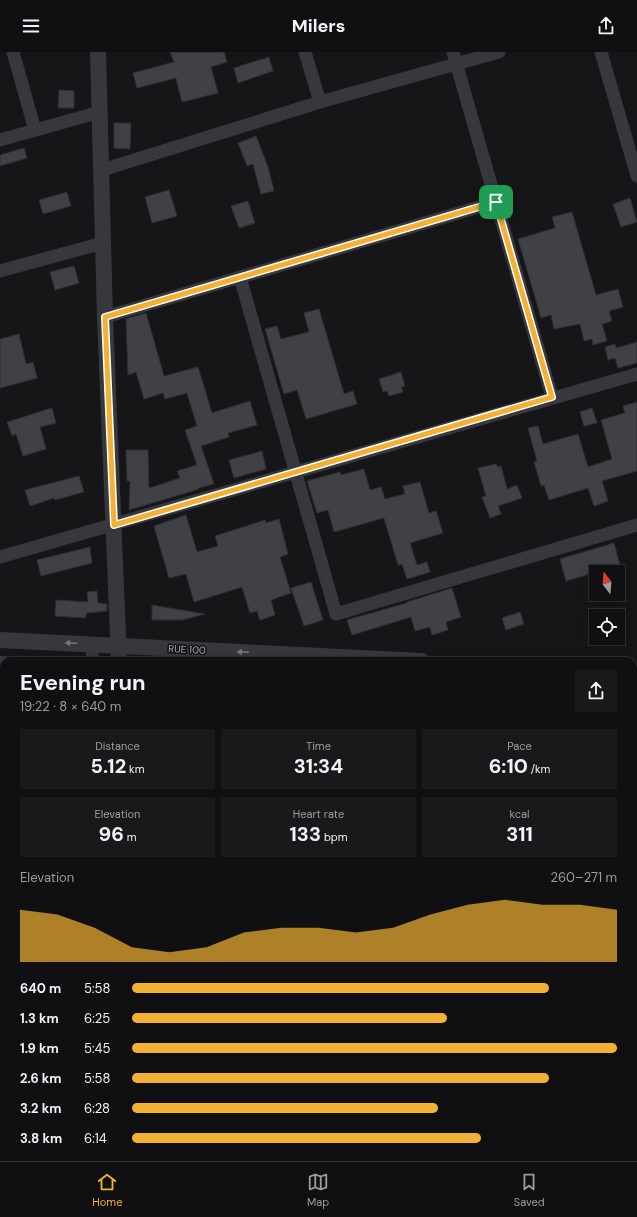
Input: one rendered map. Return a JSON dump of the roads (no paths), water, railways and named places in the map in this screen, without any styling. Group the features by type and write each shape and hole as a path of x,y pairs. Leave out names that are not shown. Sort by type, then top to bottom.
{"street":[{"path":"13,52 35,130"},
{"path":"98,52 105,317 119,653"},
{"path":"305,52 320,102"},
{"path":"102,170 320,102 454,58 499,52"},
{"path":"601,52 637,176"},
{"path":"454,58 552,397"},
{"path":"0,140 100,112"},
{"path":"105,317 496,202"},
{"path":"0,271 103,243"},
{"path":"240,277 336,614 637,525"},
{"path":"0,557 295,473 552,397 637,374"},
{"name":"RUE 100","path":"0,640 93,644 119,653 270,657"},
{"path":"92,657 93,644"}]}
